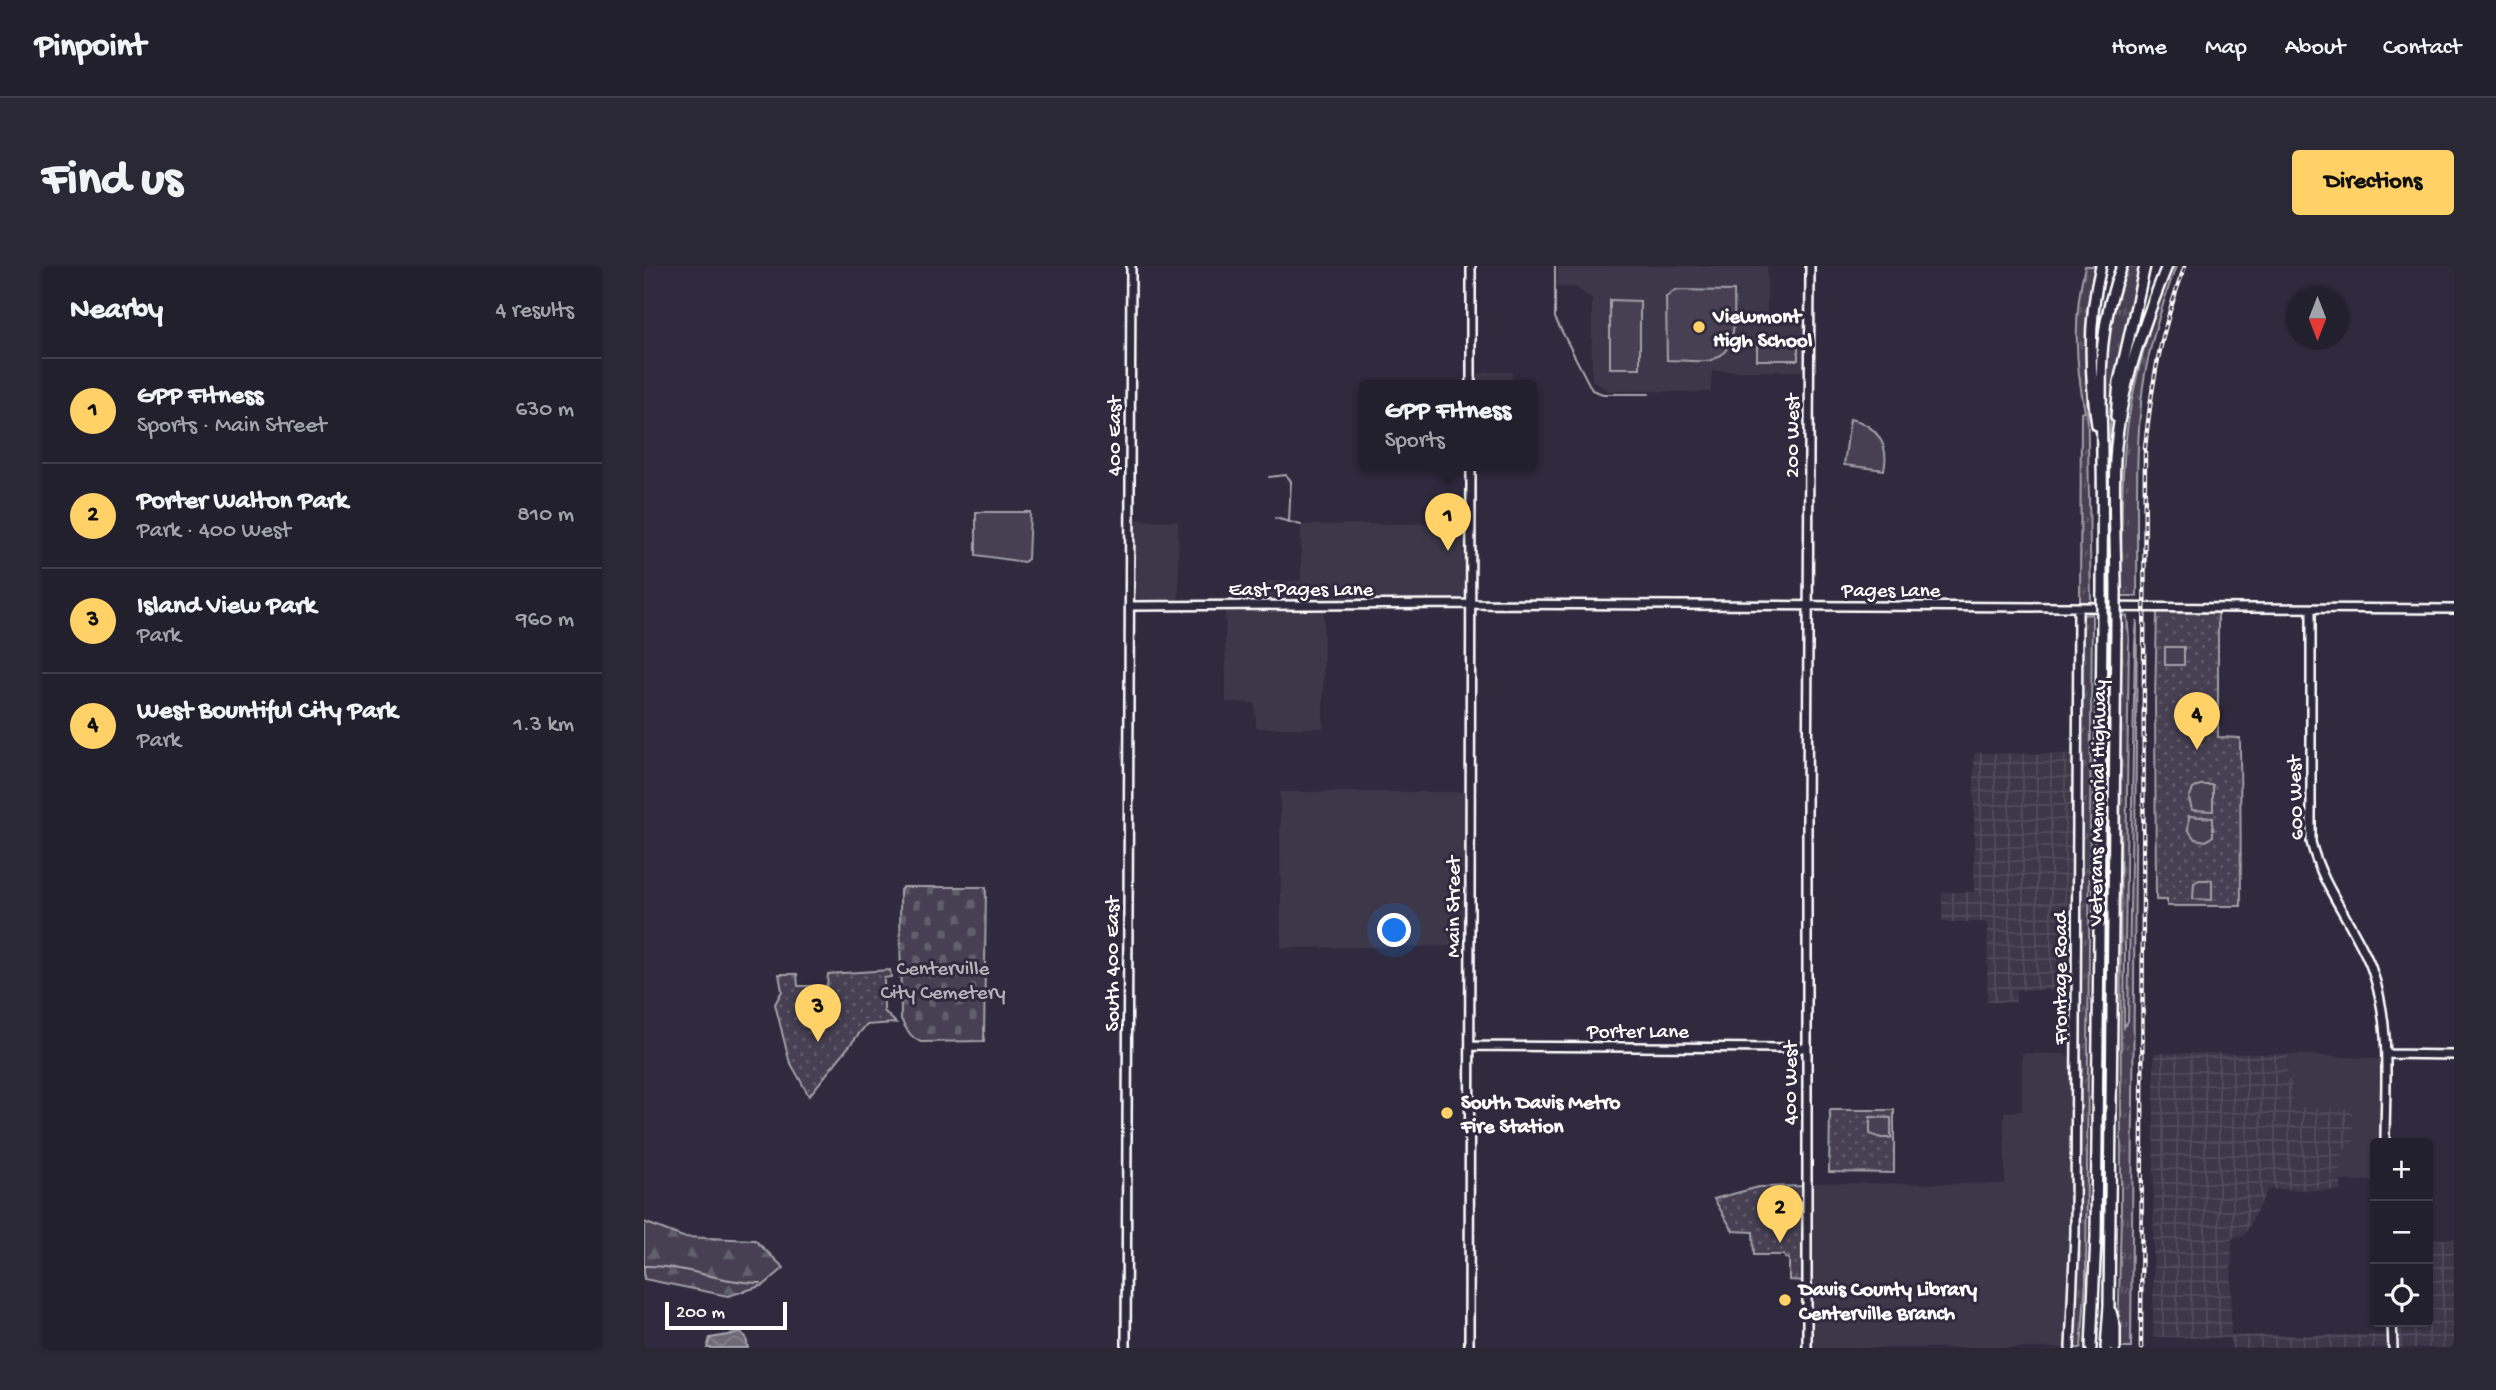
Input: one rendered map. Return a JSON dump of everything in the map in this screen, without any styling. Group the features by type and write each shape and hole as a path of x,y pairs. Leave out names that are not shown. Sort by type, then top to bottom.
{"highway":[{"path":"2101,266 2092,311 2091,356 2093,403 2102,461"},
{"name":"Veterans Memorial Highway","path":"2089,1348 2096,1237 2102,626 2101,348 2108,304 2122,266"},
{"path":"2115,457 2119,382 2145,266"},
{"name":"Veterans Memorial Highway","path":"2106,1348 2109,1306 2116,626 2115,457 2132,360 2167,266"},
{"path":"2109,1306 2115,1326 2115,1348"}],"street":[{"name":"400 East","path":"1130,606 1131,266"},
{"path":"1471,266 1471,380"},
{"name":"200 West","path":"1807,819 1810,266"},
{"name":"Main Street","path":"1469,1348 1471,471"},
{"name":"East Pages Lane","path":"1130,606 1471,604"},
{"name":"Pages Lane","path":"1471,604 2454,609"},
{"name":"South 400 East","path":"1126,1348 1130,606"},
{"name":"Frontage Road","path":"2070,1348 2075,1240 2078,608"},
{"name":"600 West","path":"2312,609 2311,842 2315,860 2371,968 2382,1006 2386,1054 2385,1138"},
{"name":"400 West","path":"1807,819 1807,1348"},
{"name":"Porter Lane","path":"1470,1046 1807,1048"},
{"path":"2386,1054 2454,1055"},
{"path":"2392,1327 2393,1348"}],"shaded area":[{"name":"Viewmont High School","path":"1558,266 1767,266 1767,323 1806,324 1806,371 1712,371 1711,392 1610,391 1592,380 1592,299 1575,287 1557,287"},
{"path":"1512,372 1512,380 1476,380 1475,374"},
{"path":"1136,520 1178,521 1179,602 1139,602"},
{"path":"1463,523 1464,595 1460,599 1260,601 1261,581 1301,581 1301,525"},
{"path":"1225,610 1324,610 1323,728 1256,728 1255,703 1226,702"},
{"path":"1974,753 2073,754 2068,990 2016,990 2016,1002 1987,1002 1988,925 1983,922 1942,922 1942,892 1974,892"},
{"path":"1280,792 1465,792 1465,946 1281,948"},
{"path":"2022,1053 2065,1054 2070,1057 2066,1348 1812,1348 1812,1183 2005,1184 2004,1112 2022,1111"},
{"path":"2154,1053 2288,1054 2287,1080 2292,1080 2293,1107 2352,1109 2353,1148 2341,1148 2341,1191 2268,1189 2244,1236 2232,1238 2231,1335 2381,1335 2386,1337 2387,1348 2231,1348 2230,1338 2153,1337"},
{"path":"2288,1054 2381,1059 2381,1138 2370,1138 2370,1181 2341,1181 2341,1148 2353,1148 2293,1107 2292,1081 2287,1080"},
{"path":"2433,1239 2454,1239 2454,1348 2397,1348 2396,1327 2433,1327"}],"green space":[{"path":"2085,266 2097,266 2088,309 2086,338 2091,602 2080,602 2081,413 2085,412 2079,375 2077,321"},
{"path":"2126,266 2142,266 2119,364 2111,414 2108,464 2106,364 2112,315"},
{"path":"2172,266 2176,266 2152,340 2140,412 2137,465 2137,596 2120,596 2123,473 2128,420 2146,342"},
{"path":"1675,290 1734,291 1733,333 1725,351 1717,358 1706,361 1667,360 1666,297"},
{"path":"1610,300 1640,301 1640,368 1610,368"},
{"path":"1757,337 1798,337 1798,360 1757,360"},
{"path":"1850,419 1867,426 1879,437 1885,452 1884,470 1844,465"},
{"path":"976,512 1030,512 1028,559 1024,562 976,555"},
{"path":"2157,612 2218,613 2218,737 2240,738 2241,906 2167,906 2167,900 2156,900"},
{"path":"2092,614 2086,1281 2081,1348 2074,1348 2079,1236 2079,1091 2082,1069 2079,1042 2081,615"},
{"path":"2120,614 2127,616 2129,638 2124,1027 2128,1021 2137,620 2131,1348 2118,1348 2121,1209"},
{"path":"2165,647 2184,647 2184,665 2165,665"},
{"path":"2200,785 2213,785 2213,811 2192,810 2189,798 2193,789"},
{"path":"2189,816 2213,818 2213,836 2206,841 2195,839 2188,830"},
{"path":"2199,880 2212,880 2212,900 2193,899 2194,883"},
{"name":"Centerville City Cemetery","path":"903,887 986,887 984,1041 921,1042 912,1036 903,1023 900,890"},
{"path":"890,970 891,977 884,978 884,1011 896,1023 866,1025 809,1096 789,1060 775,1004 782,991 779,974 797,974 798,986 827,986 828,974"},
{"path":"1830,1110 1894,1110 1894,1173 1829,1172"},
{"path":"1870,1117 1891,1118 1891,1138 1870,1134"},
{"path":"1806,1186 1807,1281 1789,1280 1789,1259 1784,1255 1754,1255 1753,1232 1733,1231 1714,1199 1759,1187"},
{"path":"644,1222 683,1237 755,1240 784,1268 764,1285 728,1296 644,1279"}],"water":[{"path":"741,1333 746,1337 748,1348 707,1348 710,1338"}],"waterway":[{"path":"1555,266 1555,318 1592,390 1603,394 1649,394"},
{"path":"1269,477 1286,475 1291,481 1289,521"},
{"path":"1275,518 1301,525"},
{"path":"644,1266 674,1268 731,1280 761,1283"}],"railway":[{"path":"2141,1348 2145,448 2159,356 2185,266"}],"place":[{"name":"Viewmont High School","path":"1699,327"},
{"name":"GPP FItness","path":"1448,551"},
{"name":"West Bountiful City Park","path":"2197,750"},
{"name":"Island View Park","path":"818,1042"},
{"name":"South Davis Metro Fire Station","path":"1447,1113"},
{"name":"Porter Walton Park","path":"1780,1243"},
{"name":"Davis County Library Centerville Branch","path":"1785,1300"}]}
